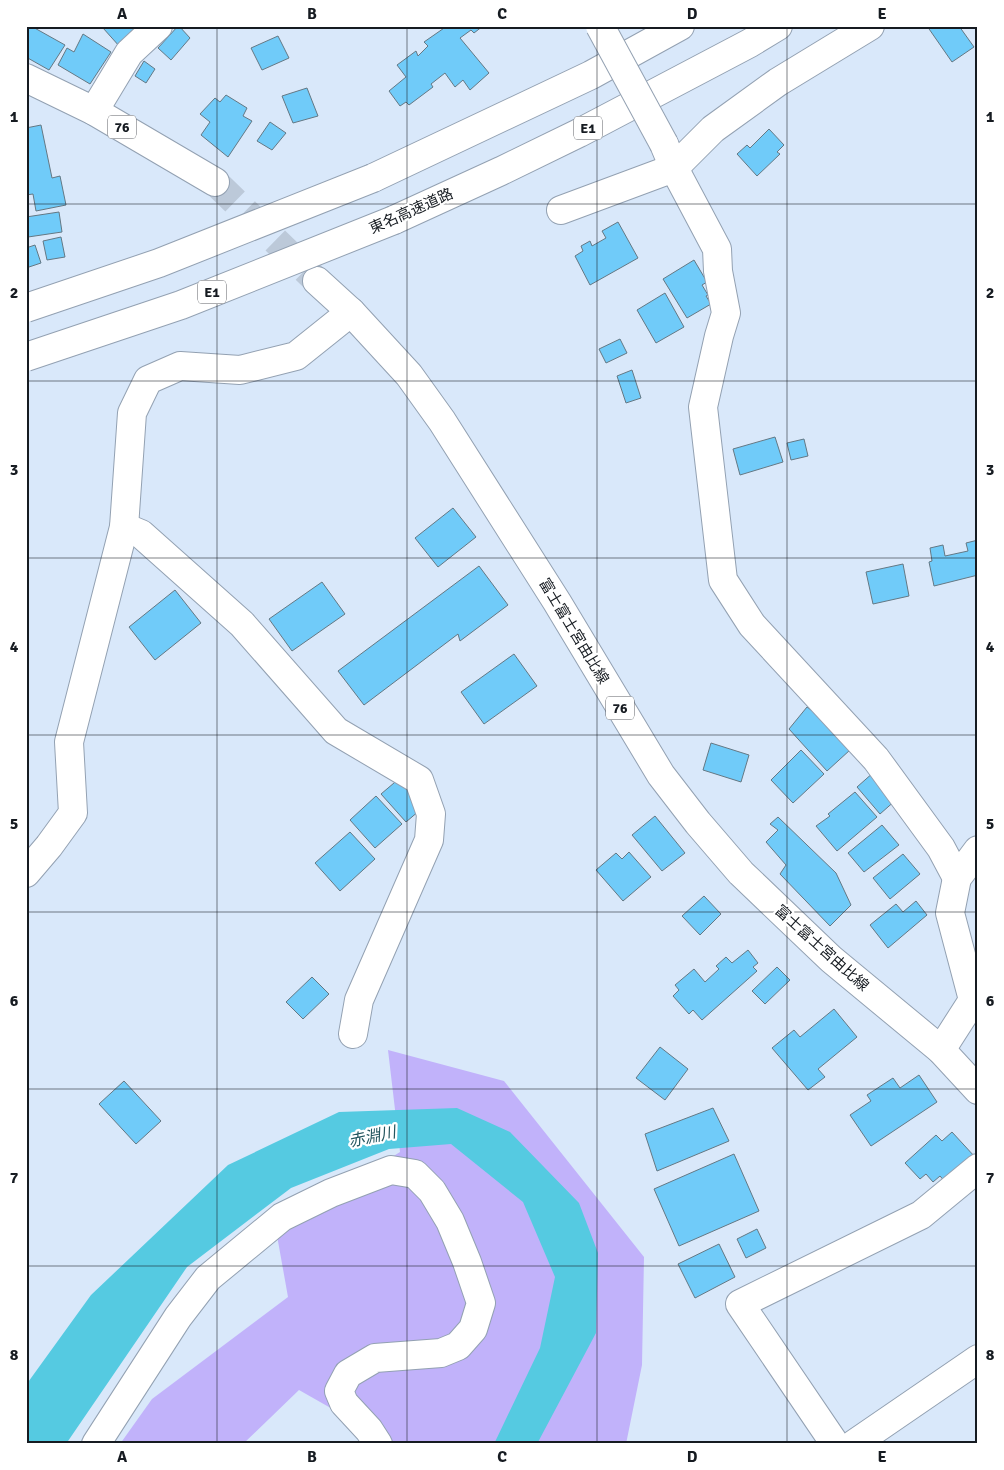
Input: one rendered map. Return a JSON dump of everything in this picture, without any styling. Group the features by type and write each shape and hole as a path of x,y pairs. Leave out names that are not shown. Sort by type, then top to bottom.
{"main road":[{"path":"94,111 129,53 158,26"},
{"path":"600,26 716,249 726,313 719,336 704,407 723,580 752,625 876,759 941,848 957,878"},
{"path":"26,308 159,263 373,178 591,75 680,26"},
{"name":"東名高速道路","path":"26,356 180,305 394,220 578,133 750,43 778,26"},
{"path":"561,210 669,156 713,129 778,82 870,26"},
{"name":"76","path":"26,78 94,111 215,182"},
{"name":"富士富士宮由比線","path":"317,281 352,312 409,375 442,421 557,602 661,775 698,823 741,873 831,959 941,1050 978,1090"},
{"path":"26,873 73,813 69,742 124,527 132,413 148,380 180,366 240,370 296,356 352,312"},
{"path":"124,527 141,534 242,624 336,731 419,780 431,814 429,840 359,1000 353,1034"},
{"path":"941,1050 973,1000 950,913 957,878 978,850"},
{"path":"835,1444 740,1304 921,1215 978,1168"},
{"path":"96,1444 178,1317 208,1278 282,1217 331,1193 390,1170 415,1174 432,1191 453,1229 481,1302 473,1328 458,1346 441,1353 374,1358 348,1374 339,1391 344,1403 369,1430 378,1444"},
{"path":"854,1444 978,1359"}],"shaded area":[{"path":"388,1050 504,1081 644,1257 642,1365 626,1444 394,1444 299,1390 243,1444 120,1444 152,1399 288,1297 276,1230 400,1152"}],"water":[{"name":"赤淵川","path":"457,1108 510,1132 579,1203 598,1253 596,1333 537,1444 494,1444 540,1348 555,1277 523,1202 451,1144 389,1149 291,1188 187,1267 66,1444 26,1444 26,1385 91,1295 228,1165 339,1112"}],"building":[{"path":"27,26 31,26 65,45 49,70 26,57"},
{"path":"106,26 136,26 139,30 120,47 103,28"},
{"path":"178,26 190,38 171,60 158,48"},
{"path":"447,26 483,26 474,33 471,30 460,38 489,73 470,90 463,80 455,87 445,73 431,84 433,87 409,105 406,102 400,106 389,91 406,77 397,65 416,51 418,56 428,46 424,42"},
{"path":"927,26 959,26 974,47 952,62"},
{"path":"83,34 111,52 90,84 58,65 67,48 74,52"},
{"path":"278,36 289,58 262,70 251,48"},
{"path":"144,61 155,69 146,83 135,76"},
{"path":"307,88 318,116 293,123 282,96"},
{"path":"226,95 247,108 243,116 252,121 228,157 201,135 210,122 200,114 215,98 220,102"},
{"path":"270,122 286,133 272,150 257,141"},
{"path":"41,125 52,178 60,176 66,205 36,211 33,194 26,195 26,128"},
{"path":"769,129 784,145 777,152 780,154 757,176 737,154 747,145 750,148"},
{"path":"59,212 62,232 28,237 26,217"},
{"path":"618,222 638,258 590,285 575,256 583,251 581,246 590,241 592,246 606,238 602,231"},
{"path":"61,237 65,257 47,260 43,241"},
{"path":"35,245 41,263 26,268 26,248"},
{"path":"694,260 707,282 702,285 711,304 687,318 663,279"},
{"path":"665,293 684,327 656,343 637,310"},
{"path":"620,339 627,353 606,363 599,349"},
{"path":"632,370 641,398 626,403 617,376"},
{"path":"775,437 783,462 740,475 733,449"},
{"path":"804,439 808,456 791,460 787,443"},
{"path":"453,508 476,537 438,567 415,538"},
{"path":"978,540 978,575 934,586 929,562 932,561 930,548 943,545 945,556 968,551 966,543"},
{"path":"903,564 909,596 873,604 866,572"},
{"path":"479,566 508,605 460,641 458,634 364,705 338,671"},
{"path":"322,582 345,614 292,651 269,619"},
{"path":"175,590 201,623 155,660 129,627"},
{"path":"514,654 537,686 484,724 461,692"},
{"path":"807,707 850,750 827,771 789,729"},
{"path":"711,743 749,755 741,782 703,770"},
{"path":"801,750 824,774 793,803 771,780"},
{"path":"874,772 897,799 880,814 857,787"},
{"path":"401,777 426,805 406,822 381,794"},
{"path":"855,792 877,817 837,851 816,826 830,816 828,814"},
{"path":"376,796 402,824 375,848 350,820"},
{"path":"655,816 685,853 662,871 632,835"},
{"path":"778,817 836,873 851,905 830,926 780,874 786,865 766,842 778,830 770,824"},
{"path":"882,825 899,845 864,872 848,853"},
{"path":"350,832 375,859 340,891 315,863"},
{"path":"629,852 651,877 623,901 596,870 616,853 622,859"},
{"path":"903,854 920,874 890,899 873,878"},
{"path":"704,896 721,914 700,935 682,916"},
{"path":"916,901 927,915 888,948 870,925 896,904 903,912"},
{"path":"748,950 758,963 753,967 757,971 702,1020 693,1010 689,1014 673,996 679,990 675,985 694,969 705,982 719,969 716,966 726,957 732,963"},
{"path":"777,967 790,980 765,1004 752,991"},
{"path":"312,977 329,994 303,1019 286,1002"},
{"path":"834,1009 857,1037 818,1069 825,1077 808,1090 772,1048 794,1030 800,1037"},
{"path":"660,1047 688,1069 665,1100 636,1078"},
{"path":"919,1075 937,1102 871,1146 850,1115 871,1101 867,1095 893,1078 900,1088"},
{"path":"124,1081 161,1121 136,1144 99,1104"},
{"path":"713,1108 729,1141 657,1171 645,1134"},
{"path":"952,1132 975,1157 947,1184 940,1176 933,1182 926,1174 920,1179 905,1163 936,1135 942,1141"},
{"path":"734,1154 759,1211 679,1246 654,1189"},
{"path":"757,1229 766,1248 746,1258 737,1239"},
{"path":"719,1244 735,1277 695,1298 678,1264"}],"tunnel":[{"path":"215,182 317,281"}]}
